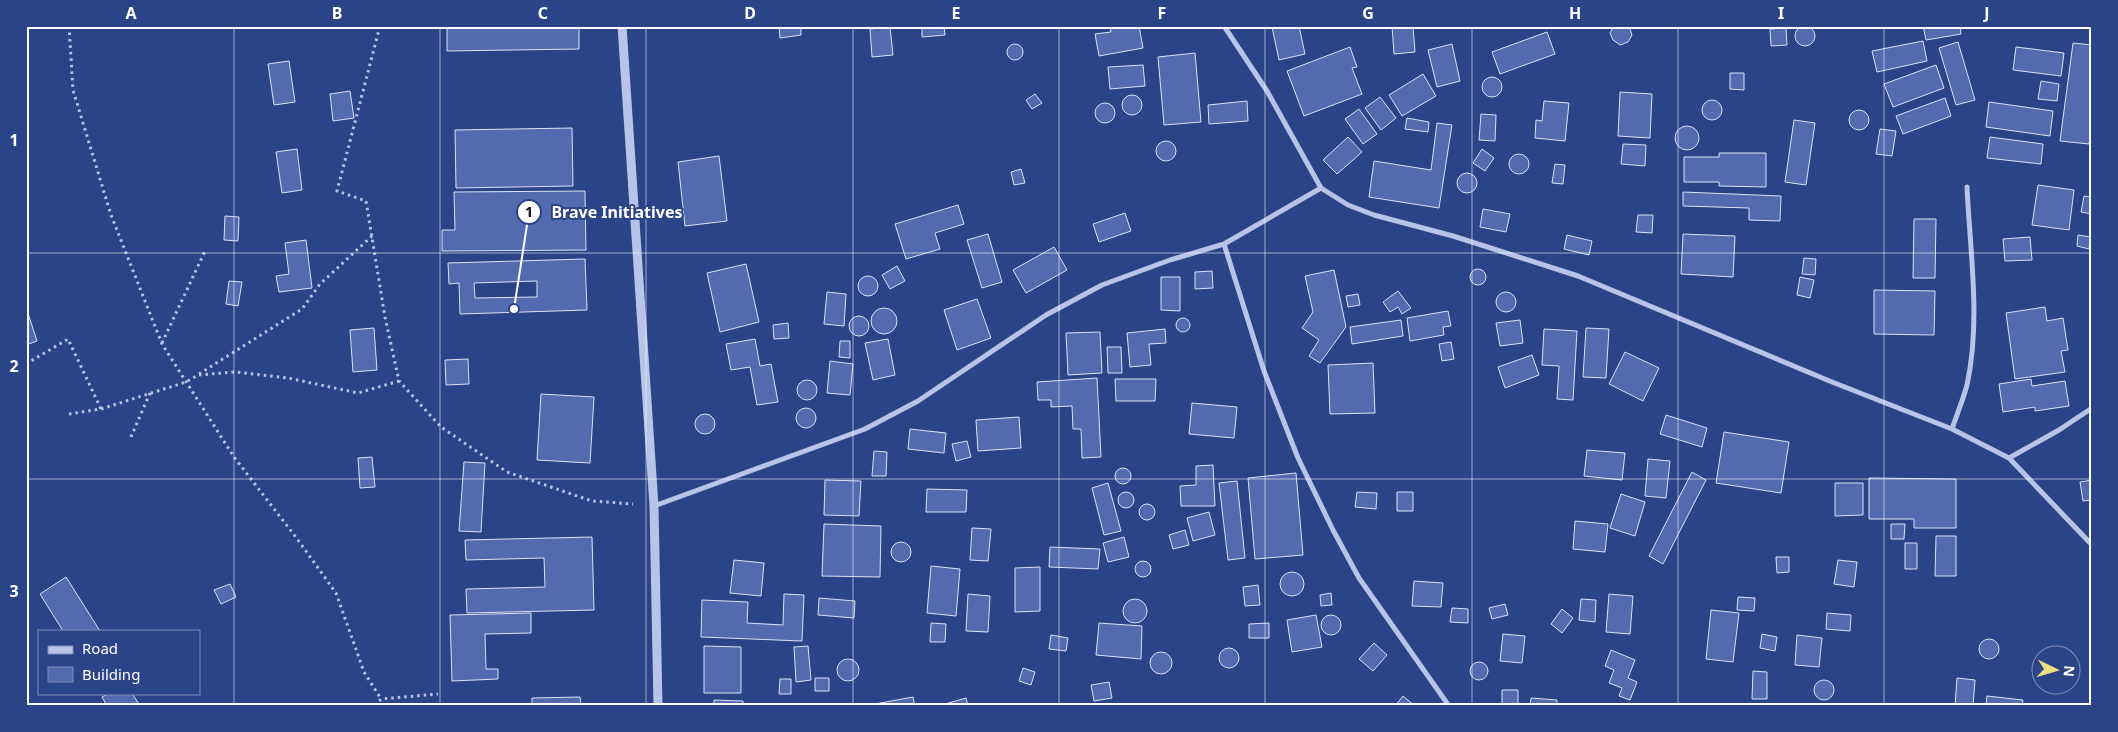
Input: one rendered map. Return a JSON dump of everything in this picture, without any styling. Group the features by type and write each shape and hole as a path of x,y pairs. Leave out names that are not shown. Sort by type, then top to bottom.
{"street":[{"path":"622,26 654,506 658,706"},
{"path":"1224,26 1266,91 1322,188 1348,204 1374,215 1453,236 1578,276 1832,382 1952,429 2008,458 2092,545"},
{"path":"1952,429 1967,386 1973,345 1974,305 1967,187"},
{"path":"654,506 865,429 918,401 1046,315 1102,285 1170,260 1224,244 1322,188"},
{"path":"1224,244 1264,371 1298,458 1333,530 1359,578 1449,706"},
{"path":"2008,458 2059,430 2092,408"}],"path":[{"path":"69,26 73,90 111,215 162,344 234,457 336,593 364,672 380,699"},
{"path":"380,26 337,192 366,201 384,317 399,381 441,427 507,472 592,501 654,506"},
{"path":"69,414 101,409 186,382 302,309 320,284 372,236"},
{"path":"162,344 205,251"},
{"path":"26,364 68,339 101,409"},
{"path":"198,374 235,372 288,378 358,393 399,381"},
{"path":"131,437 150,392"},
{"path":"375,706 380,699 438,694"}],"building":[{"path":"447,26 579,26 579,49 447,51"},
{"path":"779,26 801,26 801,35 780,38"},
{"path":"922,26 944,26 945,35 922,37"},
{"path":"1110,26 1139,26 1143,48 1099,56 1095,34 1111,32"},
{"path":"1299,26 1305,54 1279,60 1272,27"},
{"path":"1392,26 1413,26 1415,52 1394,54"},
{"path":"1614,26 1629,26 1632,35 1628,42 1620,45 1613,40 1610,33"},
{"path":"1805,26 1812,29 1815,36 1812,43 1805,46 1798,43 1795,36 1798,29"},
{"path":"1923,26 1960,26 1961,34 1926,40"},
{"path":"890,27 893,55 872,57 870,29"},
{"path":"1786,28 1787,45 1771,46 1770,29"},
{"path":"1547,32 1555,54 1500,74 1492,52"},
{"path":"1923,41 1927,61 1877,72 1872,51"},
{"path":"1958,42 1975,100 1956,105 1939,48"},
{"path":"2073,43 2092,45 2092,127 2089,144 2060,141"},
{"path":"1015,44 1023,52 1015,60 1007,52"},
{"path":"1452,44 1460,81 1437,87 1428,50"},
{"path":"1350,47 1357,67 1352,68 1362,94 1304,116 1287,71"},
{"path":"2016,47 2064,53 2061,76 2013,70"},
{"path":"1195,53 1201,122 1164,125 1158,57"},
{"path":"289,61 295,102 274,105 268,64"},
{"path":"1143,65 1145,86 1110,89 1108,67"},
{"path":"1936,65 1944,88 1893,107 1884,84"},
{"path":"1730,73 1744,73 1744,90 1730,89"},
{"path":"1423,74 1436,96 1402,116 1389,95"},
{"path":"1488,77 1496,77 1502,83 1502,91 1496,97 1488,97 1482,91 1482,83"},
{"path":"2041,81 2059,84 2057,101 2038,99"},
{"path":"350,91 354,118 333,121 330,94"},
{"path":"1620,92 1652,94 1650,138 1618,136"},
{"path":"1035,94 1042,103 1032,109 1026,100"},
{"path":"1132,95 1139,98 1142,105 1139,112 1132,115 1125,112 1122,105 1125,98"},
{"path":"1380,97 1396,118 1381,130 1365,108"},
{"path":"1945,98 1951,116 1903,134 1896,116"},
{"path":"1708,100 1716,100 1722,106 1722,114 1716,120 1708,120 1702,114 1702,106"},
{"path":"1247,101 1248,121 1209,124 1208,105"},
{"path":"1544,101 1569,103 1565,141 1535,138 1536,120 1542,121"},
{"path":"1989,102 2053,111 2050,136 1986,127"},
{"path":"1101,103 1109,103 1115,109 1115,117 1109,123 1101,123 1095,117 1095,109"},
{"path":"1359,109 1377,134 1363,144 1345,119"},
{"path":"1859,110 1866,113 1869,120 1866,127 1859,130 1852,127 1849,120 1852,113"},
{"path":"1481,114 1496,115 1495,141 1479,140"},
{"path":"1407,118 1429,122 1428,132 1405,129"},
{"path":"1794,120 1815,123 1806,185 1785,182"},
{"path":"1437,123 1452,125 1439,208 1369,197 1374,161 1431,170"},
{"path":"1687,126 1696,129 1699,138 1696,147 1687,150 1678,147 1675,138 1678,129"},
{"path":"572,128 573,186 456,188 455,130"},
{"path":"1880,129 1896,131 1892,156 1876,154"},
{"path":"1348,137 1362,152 1337,174 1323,160"},
{"path":"1990,137 2043,144 2041,164 1987,158"},
{"path":"1166,141 1173,144 1176,151 1173,158 1166,161 1159,158 1156,151 1159,144"},
{"path":"1623,144 1646,145 1645,166 1621,164"},
{"path":"297,149 302,190 282,193 276,152"},
{"path":"1482,149 1494,158 1485,171 1473,163"},
{"path":"1719,153 1766,153 1766,187 1719,186 1719,182 1684,182 1684,157 1719,157"},
{"path":"1515,154 1523,154 1529,160 1529,168 1523,174 1515,174 1509,168 1509,160"},
{"path":"719,156 727,221 685,226 678,162"},
{"path":"1555,164 1565,165 1563,184 1552,183"},
{"path":"1021,169 1025,183 1014,185 1011,172"},
{"path":"1467,173 1474,176 1477,183 1474,190 1467,193 1460,190 1457,183 1460,176"},
{"path":"2038,185 2074,190 2069,230 2032,225"},
{"path":"585,191 586,250 442,251 442,230 455,230 454,192"},
{"path":"1683,192 1781,196 1780,221 1749,220 1749,208 1683,206"},
{"path":"2084,196 2092,197 2092,214 2081,212"},
{"path":"958,205 964,224 935,233 940,249 906,259 895,224"},
{"path":"1483,209 1510,214 1506,232 1480,227"},
{"path":"1125,213 1131,231 1099,242 1093,224"},
{"path":"1638,215 1653,215 1652,233 1636,232"},
{"path":"225,216 239,217 238,241 224,240"},
{"path":"1914,219 1936,219 1935,278 1913,278"},
{"path":"988,234 1002,282 982,288 967,240"},
{"path":"1683,234 1735,236 1733,277 1681,274"},
{"path":"1567,235 1592,241 1589,255 1564,249"},
{"path":"2078,235 2091,237 2089,249 2077,246"},
{"path":"2030,237 2032,260 2005,261 2003,239"},
{"path":"306,240 312,288 279,292 276,276 289,274 285,243"},
{"path":"1054,247 1067,270 1026,293 1013,270"},
{"path":"1804,258 1816,259 1815,275 1802,274"},
{"path":"585,259 587,310 460,314 459,283 449,284 448,263","holes":["537,281 537,297 475,298 474,283"]},
{"path":"746,264 759,322 720,332 707,273"},
{"path":"897,266 905,281 890,289 882,275"},
{"path":"1475,269 1481,269 1486,274 1484,283 1475,285 1470,280 1470,274"},
{"path":"1334,270 1346,327 1320,363 1309,356 1319,340 1302,328 1313,312 1305,276"},
{"path":"1212,271 1213,288 1195,289 1195,272"},
{"path":"864,276 872,276 878,282 878,290 872,296 864,296 858,290 858,282"},
{"path":"1161,277 1180,277 1180,311 1161,310"},
{"path":"1800,277 1814,280 1810,298 1797,295"},
{"path":"229,281 242,282 238,306 226,304"},
{"path":"1874,290 1935,291 1934,335 1874,334"},
{"path":"1398,291 1411,308 1402,314 1398,307 1390,312 1383,302"},
{"path":"827,292 846,294 844,326 824,324"},
{"path":"1506,292 1513,295 1516,302 1513,309 1506,312 1499,309 1496,302 1499,295"},
{"path":"1358,294 1360,305 1348,307 1346,296"},
{"path":"977,299 991,338 957,350 944,310"},
{"path":"26,307 37,341 26,345"},
{"path":"2045,307 2047,321 2063,318 2068,350 2061,351 2065,372 2015,379 2006,313"},
{"path":"884,308 893,312 897,321 893,330 884,334 875,330 871,321 875,312"},
{"path":"1448,311 1451,326 1443,327 1444,335 1410,341 1407,318"},
{"path":"855,316 863,316 869,322 869,330 863,336 855,336 849,330 849,322"},
{"path":"1180,318 1186,318 1190,325 1186,332 1180,332 1176,328 1176,322"},
{"path":"1401,320 1403,336 1352,344 1350,327"},
{"path":"1520,320 1523,343 1500,346 1496,323"},
{"path":"788,323 789,338 774,339 773,325"},
{"path":"374,328 377,370 353,372 350,330"},
{"path":"1586,328 1609,329 1606,378 1583,377"},
{"path":"1165,329 1166,343 1149,344 1151,365 1130,367 1127,333"},
{"path":"1544,329 1577,331 1573,400 1557,399 1559,366 1542,365"},
{"path":"1100,332 1102,373 1068,375 1066,333"},
{"path":"755,339 760,366 771,364 778,402 757,405 750,367 731,370 726,344"},
{"path":"888,339 895,375 873,380 865,343"},
{"path":"840,341 850,341 850,358 839,357"},
{"path":"1451,342 1454,359 1442,361 1439,344"},
{"path":"1107,347 1121,347 1122,373 1108,373"},
{"path":"1625,352 1659,368 1643,401 1609,384"},
{"path":"1532,355 1539,375 1505,388 1498,367"},
{"path":"468,359 469,384 446,385 445,360"},
{"path":"830,361 853,364 850,395 827,393"},
{"path":"1373,363 1375,413 1330,414 1328,365"},
{"path":"1097,378 1101,457 1082,458 1081,429 1073,429 1072,406 1051,407 1051,400 1038,400 1037,382"},
{"path":"1115,379 1156,379 1155,401 1116,401"},
{"path":"2031,379 2032,386 2065,381 2069,406 2035,411 2035,407 2003,412 1999,384"},
{"path":"807,380 814,383 817,390 814,397 807,400 800,397 797,390 800,383"},
{"path":"541,394 594,397 590,463 537,460"},
{"path":"1192,403 1237,407 1234,438 1189,434"},
{"path":"802,408 810,408 816,414 816,422 810,428 802,428 796,422 796,414"},
{"path":"701,414 709,414 715,420 715,428 709,434 701,434 695,428 695,420"},
{"path":"1666,415 1707,428 1702,447 1660,434"},
{"path":"1019,417 1021,448 978,451 976,420"},
{"path":"910,429 946,433 944,453 908,449"},
{"path":"1724,432 1789,442 1781,493 1716,483"},
{"path":"967,441 971,457 956,461 952,444"},
{"path":"1587,450 1625,453 1622,480 1584,476"},
{"path":"874,451 887,452 886,476 872,476"},
{"path":"372,457 375,487 360,488 358,458"},
{"path":"1648,459 1670,461 1666,498 1645,496"},
{"path":"464,462 485,463 481,532 459,531"},
{"path":"1213,465 1215,506 1181,506 1180,486 1196,485 1196,466"},
{"path":"1120,468 1126,468 1131,473 1129,482 1120,484 1115,479 1115,473"},
{"path":"1692,472 1706,480 1663,564 1649,556"},
{"path":"1296,473 1303,555 1255,559 1248,478"},
{"path":"1869,478 1956,479 1956,528 1914,528 1914,519 1869,519"},
{"path":"825,480 861,481 859,516 824,515"},
{"path":"2092,480 2092,500 2083,501 2080,482"},
{"path":"1237,481 1245,558 1228,560 1219,483"},
{"path":"1108,483 1121,531 1104,535 1092,488"},
{"path":"1835,483 1863,483 1863,515 1835,516"},
{"path":"927,489 967,490 966,512 926,512"},
{"path":"1123,492 1129,492 1134,497 1132,506 1123,508 1118,503 1118,497"},
{"path":"1357,492 1377,493 1376,509 1355,507"},
{"path":"1397,492 1413,492 1413,511 1397,511"},
{"path":"1621,494 1645,502 1635,536 1610,528"},
{"path":"1144,504 1150,504 1155,509 1153,518 1144,520 1139,515 1139,509"},
{"path":"1209,512 1215,535 1193,541 1187,518"},
{"path":"1575,521 1608,524 1605,552 1573,549"},
{"path":"824,524 881,526 880,577 822,576"},
{"path":"1891,524 1905,524 1904,539 1891,539"},
{"path":"972,528 991,529 988,561 970,560"},
{"path":"1185,530 1189,545 1173,549 1169,535"},
{"path":"1936,536 1956,536 1956,576 1935,576"},
{"path":"592,537 594,610 467,613 466,589 545,587 544,558 466,560 465,540"},
{"path":"1124,537 1129,557 1108,562 1103,543"},
{"path":"897,542 905,542 911,548 911,556 905,562 897,562 891,556 891,548"},
{"path":"1905,543 1917,543 1917,569 1905,569"},
{"path":"1050,547 1100,549 1098,569 1049,567"},
{"path":"1776,557 1789,557 1789,572 1777,573"},
{"path":"734,560 764,563 761,596 730,593"},
{"path":"1838,560 1857,562 1854,587 1834,584"},
{"path":"1140,561 1146,561 1151,566 1149,575 1140,577 1135,572 1135,566"},
{"path":"931,566 960,569 956,616 927,613"},
{"path":"1040,567 1040,611 1015,612 1015,568"},
{"path":"1292,572 1301,575 1304,584 1301,593 1292,596 1283,593 1280,584 1283,575"},
{"path":"66,577 99,630 62,630 40,594"},
{"path":"1414,581 1443,583 1441,607 1412,606"},
{"path":"230,584 236,597 221,604 214,590"},
{"path":"1258,585 1260,605 1245,606 1243,587"},
{"path":"1331,593 1332,605 1321,606 1320,595"},
{"path":"784,594 804,595 802,641 701,637 702,600 748,602 747,623 783,625"},
{"path":"968,594 990,596 988,632 966,631"},
{"path":"1609,594 1633,596 1630,634 1606,632"},
{"path":"1738,597 1755,598 1754,611 1737,610"},
{"path":"819,598 855,601 854,618 818,615"},
{"path":"1135,599 1140,600 1146,606 1146,616 1140,622 1135,623 1130,622 1124,616 1123,611 1124,606 1130,600"},
{"path":"1581,599 1596,600 1595,622 1579,620"},
{"path":"1505,604 1508,615 1492,619 1489,608"},
{"path":"1452,608 1468,609 1468,623 1450,622"},
{"path":"1562,609 1573,618 1562,633 1551,624"},
{"path":"1711,610 1739,613 1733,662 1706,659"},
{"path":"531,613 531,633 485,634 486,669 498,669 498,679 452,681 450,615"},
{"path":"1827,613 1851,615 1850,631 1826,629"},
{"path":"1316,615 1322,647 1292,652 1287,620"},
{"path":"1331,615 1338,618 1341,625 1338,632 1331,635 1324,632 1321,625 1324,618"},
{"path":"931,623 946,624 945,642 930,642"},
{"path":"1099,623 1142,626 1141,659 1096,655"},
{"path":"1269,623 1269,638 1249,638 1249,624"},
{"path":"1503,634 1525,636 1522,663 1500,661"},
{"path":"1762,634 1777,637 1775,651 1760,648"},
{"path":"1051,635 1068,638 1066,651 1049,649"},
{"path":"1797,635 1822,638 1819,667 1795,665"},
{"path":"1989,639 1996,642 1999,649 1996,656 1989,659 1982,656 1979,649 1982,642"},
{"path":"1374,643 1387,655 1373,671 1359,659"},
{"path":"704,646 741,647 741,693 704,693"},
{"path":"808,646 811,680 796,682 794,647"},
{"path":"1229,648 1236,651 1239,658 1236,665 1229,668 1222,665 1219,658 1222,651"},
{"path":"1611,650 1635,660 1628,678 1637,682 1630,700 1619,696 1622,688 1609,683 1614,670 1605,666"},
{"path":"1161,652 1169,655 1172,663 1169,671 1161,674 1153,671 1150,663 1153,655"},
{"path":"848,659 856,662 859,670 856,678 848,681 840,678 837,670 840,662"},
{"path":"1479,662 1485,665 1488,671 1485,677 1479,680 1473,677 1470,671 1473,665"},
{"path":"1023,668 1035,672 1031,685 1019,681"},
{"path":"1753,671 1767,672 1767,699 1752,699"},
{"path":"815,678 829,678 829,691 815,691"},
{"path":"1957,678 1975,680 1973,706 1955,706"},
{"path":"780,679 791,679 791,694 779,694"},
{"path":"1824,680 1831,683 1834,690 1831,697 1824,700 1817,697 1814,690 1817,683"},
{"path":"1109,682 1112,698 1094,701 1091,685"},
{"path":"1502,690 1518,690 1518,706 1502,706"},
{"path":"107,694 133,694 140,706 107,706 102,697"},
{"path":"1403,696 1415,706 1395,706"},
{"path":"1987,696 2023,700 2022,706 1986,706"},
{"path":"580,697 581,706 532,706 532,698"},
{"path":"913,697 915,706 864,706"},
{"path":"966,698 968,706 938,706"},
{"path":"1531,698 1557,700 1557,706 1530,706"},
{"path":"714,700 743,701 743,706 714,706"}],"place":[{"name":"Brave Initiatives","path":"514,309"}]}
